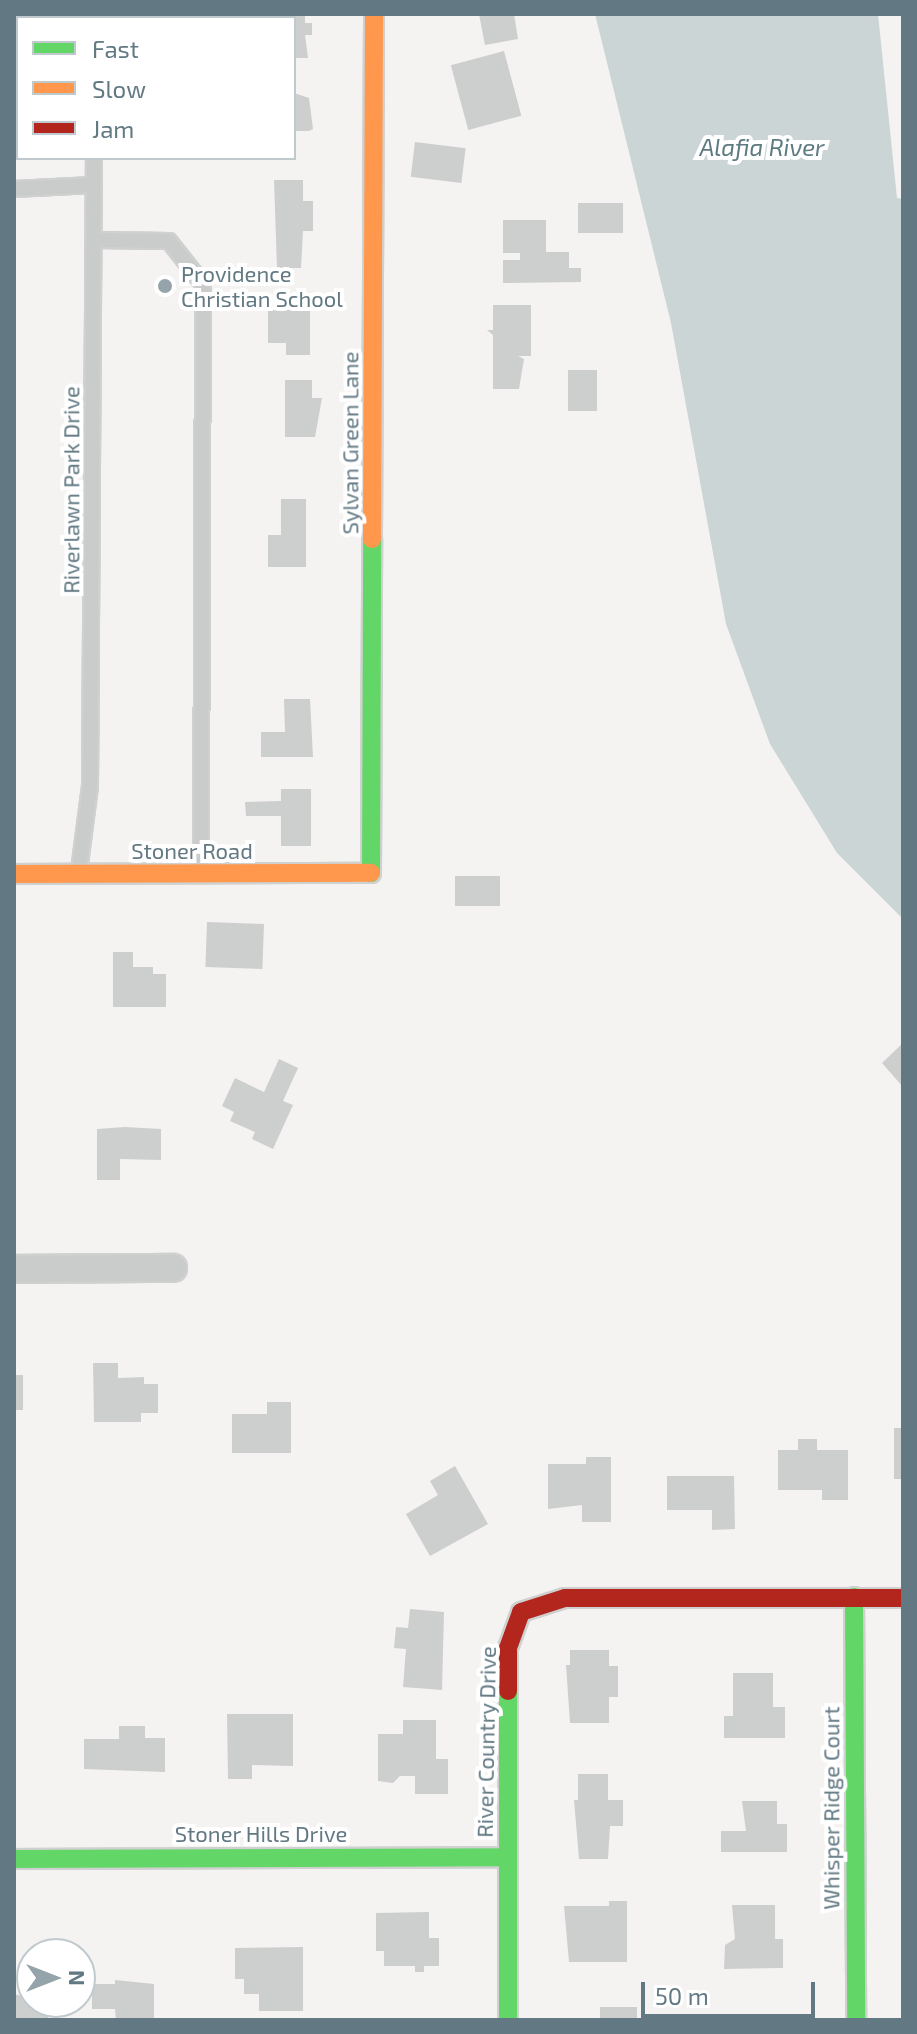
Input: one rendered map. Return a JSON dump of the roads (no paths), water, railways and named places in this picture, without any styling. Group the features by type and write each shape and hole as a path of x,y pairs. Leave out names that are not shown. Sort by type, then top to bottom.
{"street":[{"name":"Sylvan Green Lane","path":"371,873 374,14"},
{"name":"Stoner Road","path":"14,874 201,876 371,873"},
{"path":"14,1269 173,1268"},
{"name":"Whisper Ridge Court","path":"854,1597 856,2020"},
{"name":"River Country Drive","path":"508,2020 508,1648 521,1612 565,1598 903,1598"},
{"name":"Stoner Hills Drive","path":"14,1859 508,1857"}],"lane":[{"name":"Riverlawn Park Drive","path":"78,875 90,786 94,160"},
{"path":"14,189 93,185"},
{"path":"95,240 169,241 203,284 201,876"}],"water":[{"name":"Alafia River","path":"595,14 878,14 897,198 903,199 903,919 837,853 770,744 726,624 671,323"}],"place":[{"name":"Providence Christian School","path":"165,286"}]}
